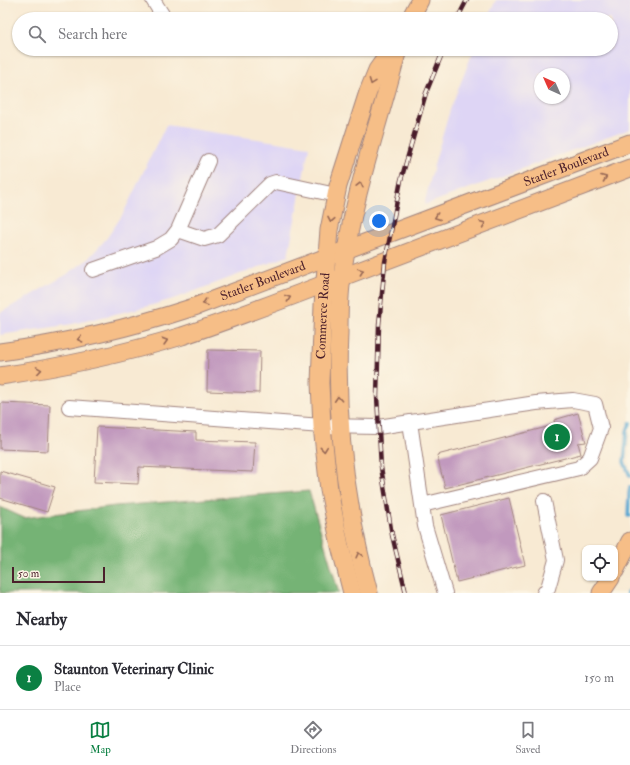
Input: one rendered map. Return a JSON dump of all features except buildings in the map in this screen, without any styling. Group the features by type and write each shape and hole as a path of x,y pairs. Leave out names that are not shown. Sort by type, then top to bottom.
{"main road":[{"path":"414,12 420,0"},
{"name":"Commerce Road","path":"352,593 340,546 329,490 322,426 320,383 325,284 329,230 338,186 368,92 377,70 387,56"},
{"name":"Commerce Road","path":"369,593 358,552 348,498 340,427 337,374 342,278 346,250 364,165 388,90 396,56"},
{"name":"Statler Boulevard","path":"0,352 71,341 137,325 199,305 630,143"},
{"name":"Statler Boulevard","path":"0,376 81,362 155,344 223,322 630,168"},
{"path":"618,566 630,541"},
{"path":"601,593 609,581"}],"street":[{"path":"153,0 160,12"},
{"path":"93,270 156,248 171,239 178,230 208,161"},
{"path":"178,230 204,239 218,236 270,184 276,182 336,195"},
{"path":"69,407 322,426 378,427 536,403 573,400 595,404 601,428 590,458 579,468 422,505"},
{"path":"410,422 425,526 445,593"},
{"path":"544,501 556,560 548,588 544,593"}],"shaded area":[{"path":"496,0 630,0 630,129 424,205 450,110 471,56 618,56 618,12 490,12"},
{"path":"166,125 309,147 288,256 176,298 149,306 72,324 0,335 0,313 66,275 87,260 107,238 123,214"}],"green space":[{"path":"309,491 339,593 0,593 0,507 24,518 115,506"}],"waterway":[{"path":"630,423 627,431 624,462 630,476"},
{"path":"630,487 628,516 630,516"},
{"path":"627,593 630,590"}],"railway":[{"path":"461,12 467,0"},
{"path":"406,593 392,535 381,467 377,396 379,325 385,262 401,180 426,93 441,56"}],"place":[{"name":"Staunton Veterinary Clinic","path":"557,437"}]}
